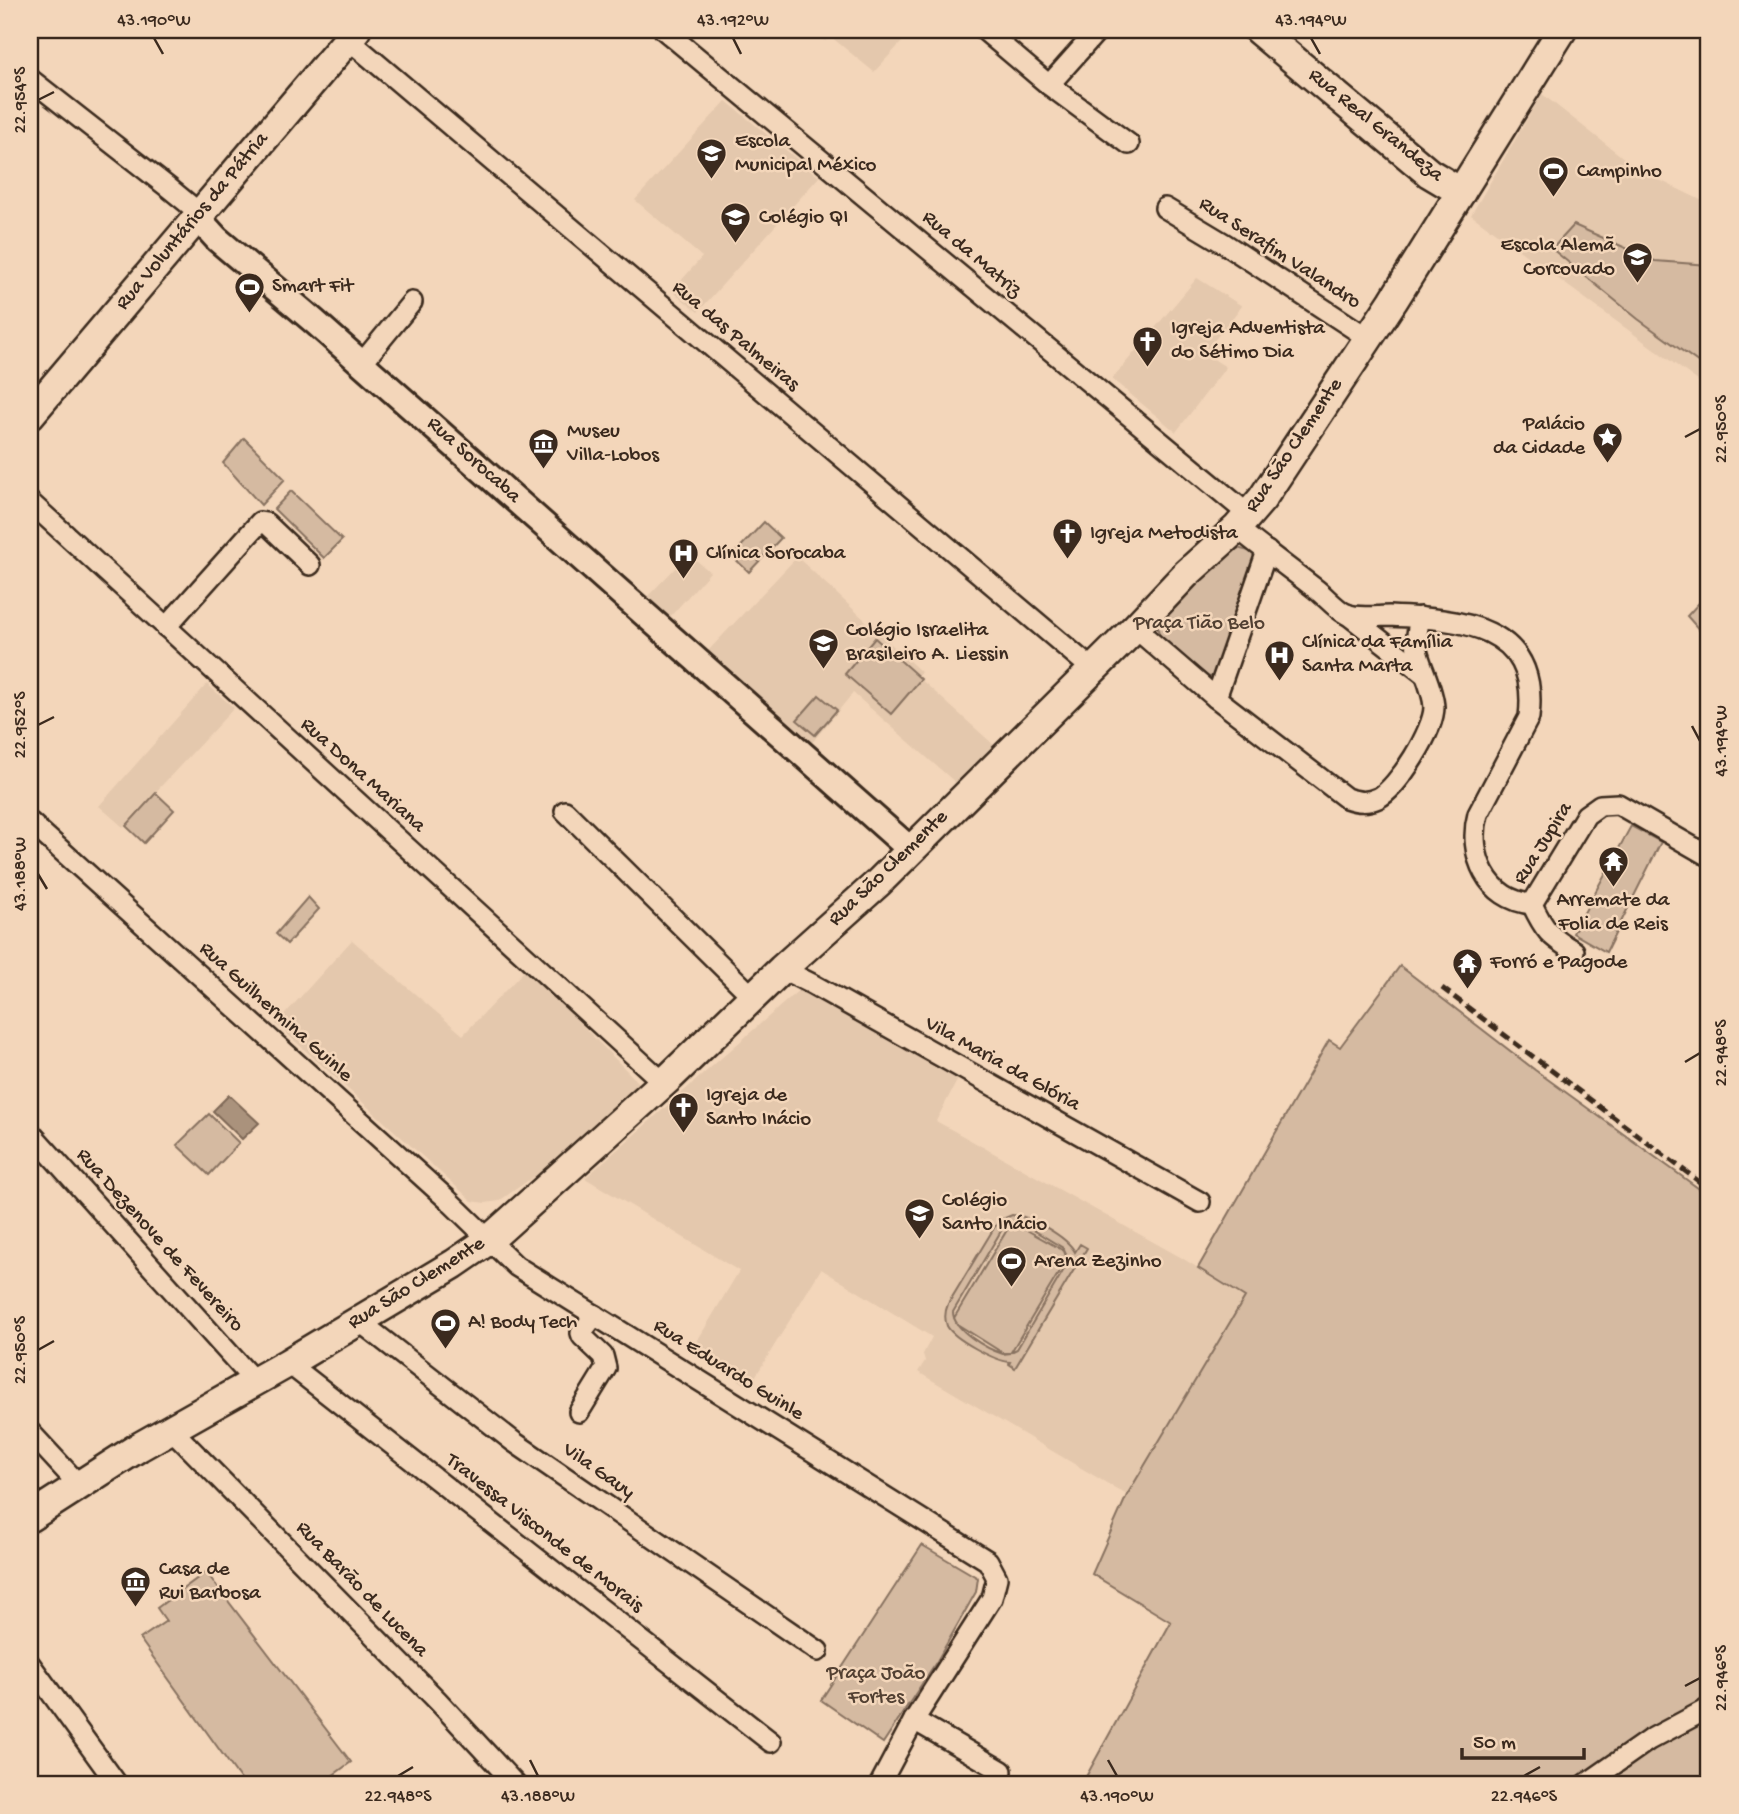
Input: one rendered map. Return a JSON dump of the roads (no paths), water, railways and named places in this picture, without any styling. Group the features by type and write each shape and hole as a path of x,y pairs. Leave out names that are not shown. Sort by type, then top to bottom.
{"main road":[{"name":"Rua Real Grandeza","path":"1258,30 1429,173 1461,192"},
{"name":"Rua São Clemente","path":"30,1517 139,1447 288,1363 454,1264 489,1240 664,1083 911,850 1195,565 1243,522 1262,499 1368,338 1562,30"},
{"name":"Rua Voluntários da Pátria","path":"30,415 352,34"}],"street":[{"name":"Rua da Matriz","path":"664,30 1243,522 1267,551 1424,674"},
{"path":"985,30 1049,86 1129,144"},
{"path":"1049,86 1098,30"},
{"name":"Rua das Palmeiras","path":"352,34 1092,669"},
{"name":"Rua Sorocaba","path":"30,79 191,206 217,239 362,363 911,850"},
{"name":"Rua Serafim Valandro","path":"1166,208 1368,338"},
{"path":"362,363 412,302"},
{"name":"Rua Dona Mariana","path":"30,502 664,1083"},
{"path":"166,627 260,522 266,523 310,565"},
{"path":"1216,698 1267,551"},
{"path":"1347,614 1420,617 1474,625 1496,636 1511,648 1528,678 1529,718 1478,814 1474,828 1476,854 1489,882 1499,892 1512,900 1532,904 1547,932 1574,951"},
{"path":"1135,628 1216,698 1346,798 1359,802 1370,801 1385,794 1403,773 1432,717 1433,701 1416,641 1420,617"},
{"name":"Rua Jupira","path":"1532,904 1586,815 1600,805 1618,804 1705,854"},
{"path":"565,811 753,997"},
{"name":"Rua Guilhermina Guinle","path":"30,822 489,1240"},
{"name":"Vila Maria da Glória","path":"782,969 1200,1202"},
{"name":"Rua Dezenove de Fevereiro","path":"30,1132 255,1381"},
{"name":"Rua Eduardo Guinle","path":"489,1240 516,1266 988,1561 995,1572 996,1584 988,1605 914,1720"},
{"path":"579,1412 606,1367 603,1356 581,1333 595,1315"},
{"name":"Vila Gauy","path":"359,1321 514,1442 818,1651"},
{"name":"Travessa Visconde de Morais","path":"288,1363 771,1742"},
{"name":"Rua Barão de Lucena","path":"172,1430 438,1701 515,1784"},
{"path":"30,1432 80,1486"},
{"path":"30,1664 117,1784"},
{"path":"1586,1784 1617,1760 1709,1707"},
{"path":"882,1780 914,1720 1002,1771"}],"railway":[{"path":"1442,988 1709,1189"}],"place":[{"name":"Escola Municipal México","path":"712,181"},
{"name":"Campinho","path":"1554,199"},
{"name":"Colégio QI","path":"736,245"},
{"name":"Escola Alemã Corcovado","path":"1638,285"},
{"name":"Smart Fit","path":"249,314"},
{"name":"Igreja Adventista do Sétimo Dia","path":"1148,368"},
{"name":"Palácio da Cidade","path":"1608,464"},
{"name":"Museu Villa-Lobos","path":"544,471"},
{"name":"Igreja Metodista","path":"1067,561"},
{"name":"Clínica Sorocaba","path":"683,581"},
{"name":"Colégio Israelita Brasileiro A. Liessin","path":"823,670"},
{"name":"Clínica da Família Santa Marta","path":"1279,682"},
{"name":"Arremate da Folia de Reis","path":"1613,888"},
{"name":"Forró e Pagode","path":"1467,990"},
{"name":"Igreja de Santo Inácio","path":"683,1135"},
{"name":"Colégio Santo Inácio","path":"919,1240"},
{"name":"Arena Zezinho","path":"1011,1289"},
{"name":"A! Body Tech","path":"445,1350"},
{"name":"Casa de Rui Barbosa","path":"136,1609"}],"park label":[{"name":"Praça Tião Belo","path":"1199,624"},
{"name":"Praça João Fortes","path":"876,1686"}]}
